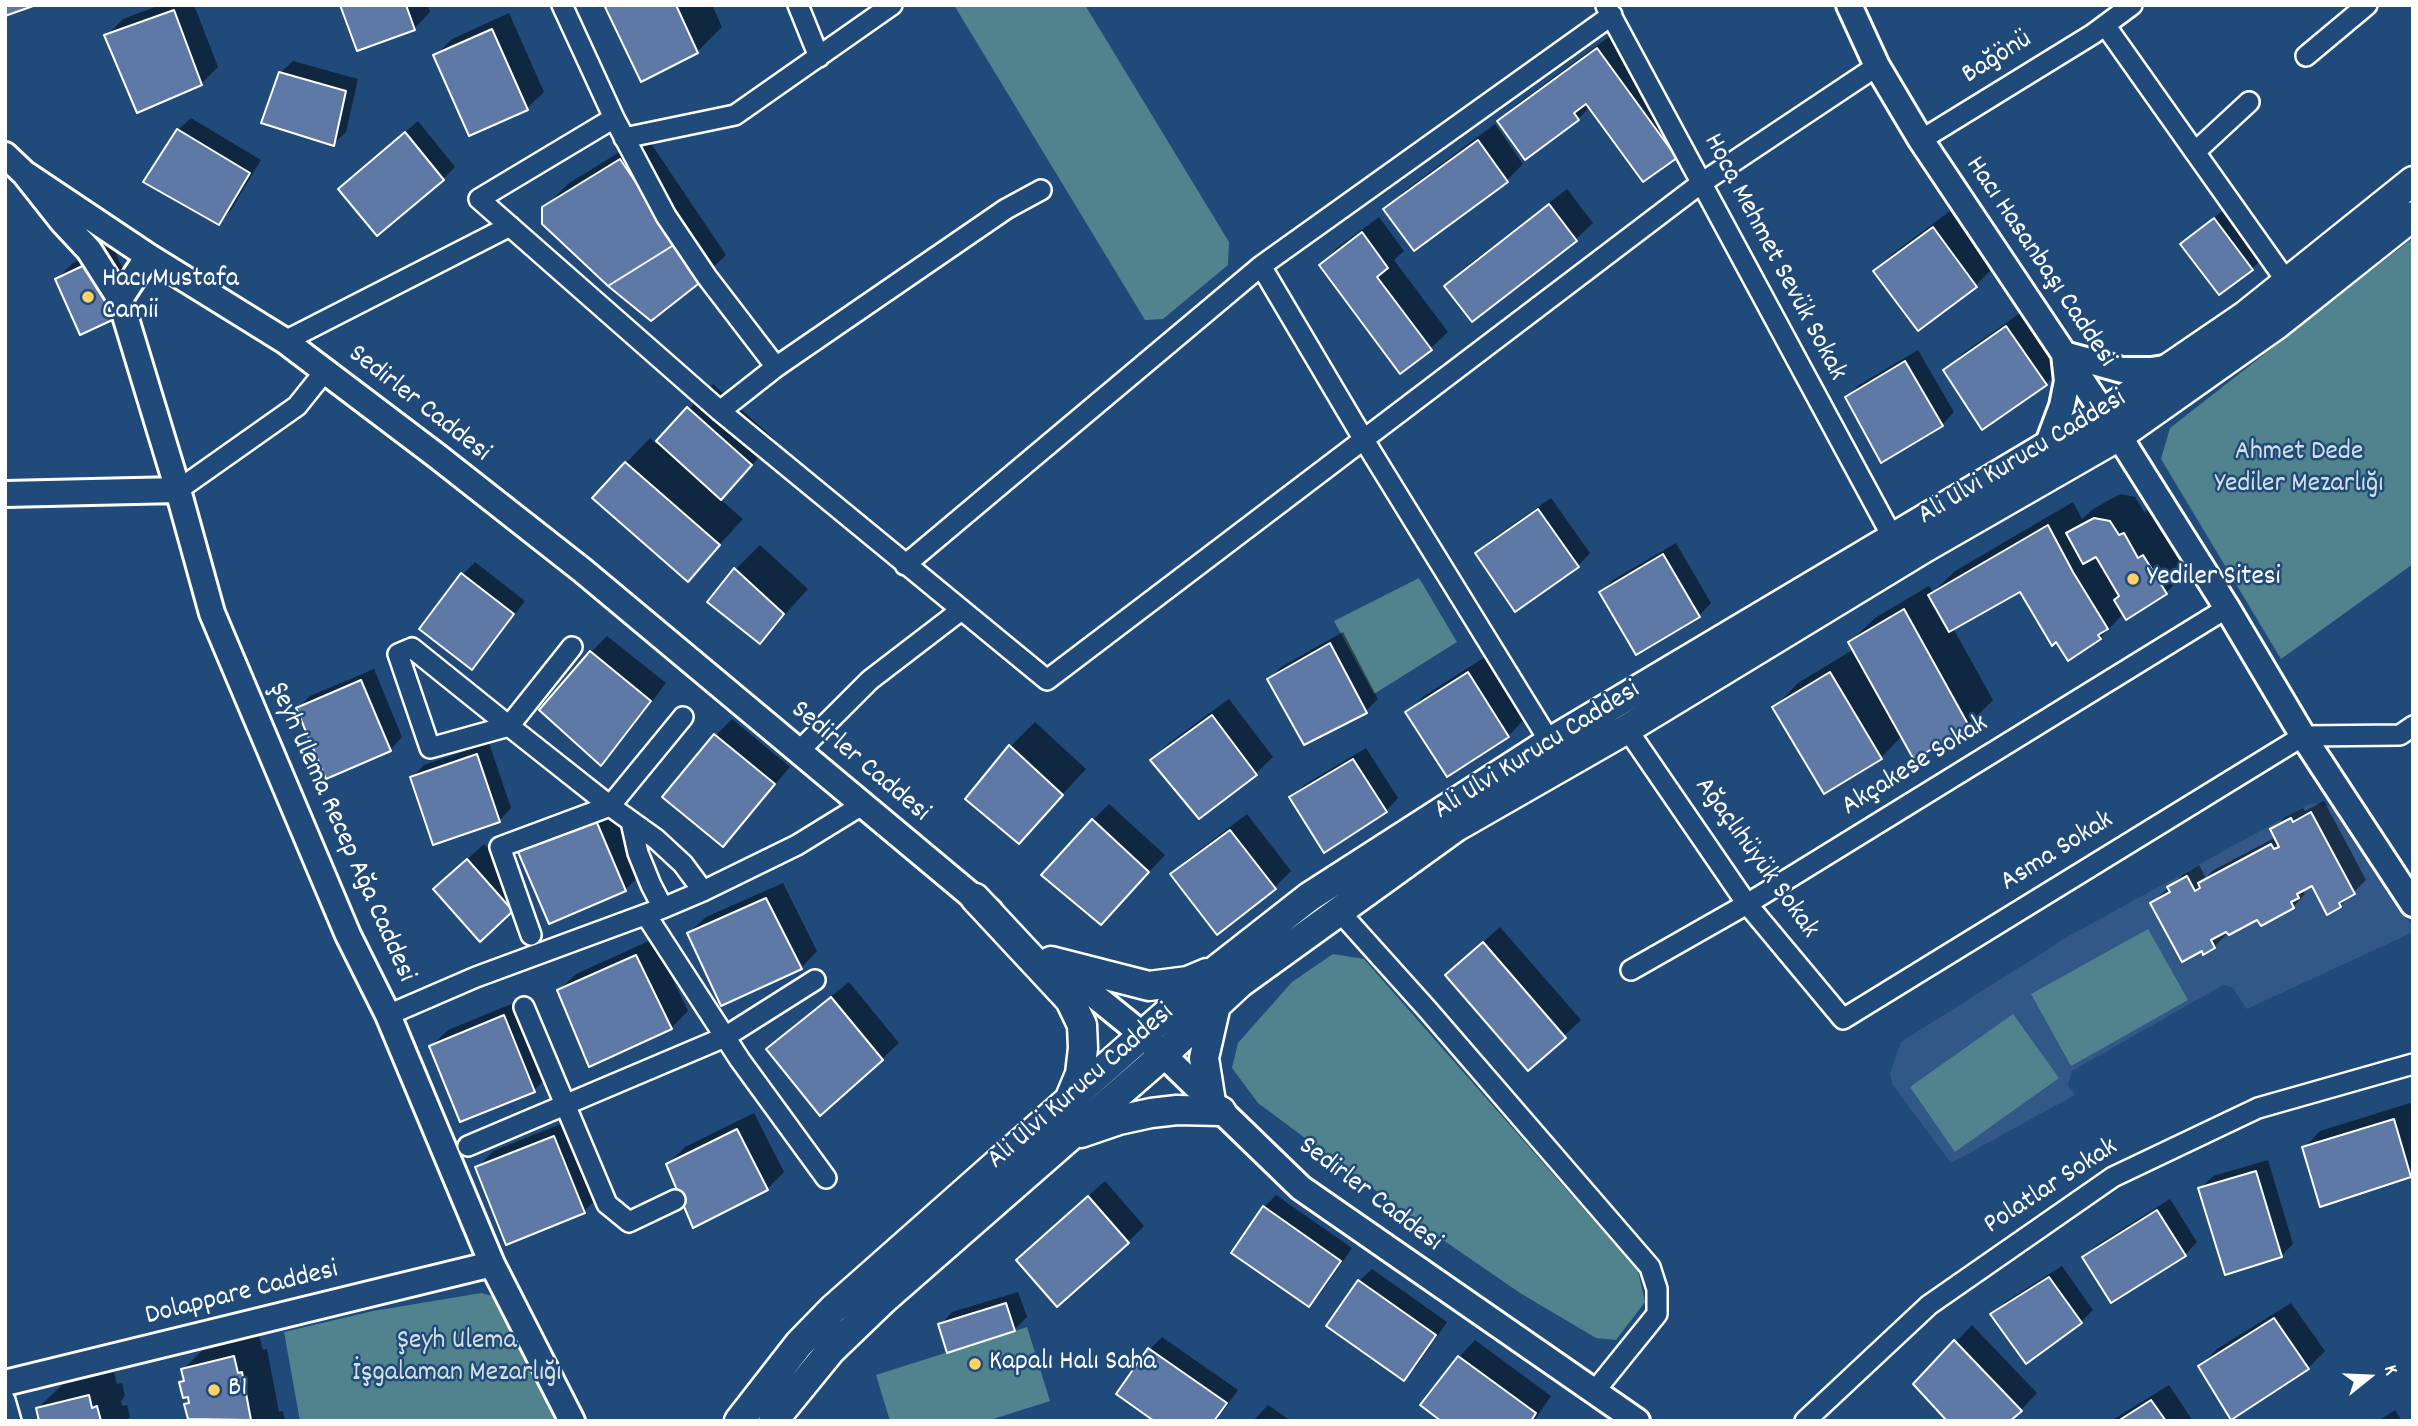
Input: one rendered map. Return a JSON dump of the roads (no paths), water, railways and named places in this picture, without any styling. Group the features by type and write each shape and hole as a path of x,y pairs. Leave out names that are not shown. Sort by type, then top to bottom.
{"main road":[{"name":"Ali Ulvi Kurucu Caddesi","path":"773,1421 831,1350 884,1299 1068,1137 1153,1045 1216,970 1310,897 1550,742 2104,412 2246,315 2413,181"},
{"name":"Ali Ulvi Kurucu Caddesi","path":"738,1421 799,1343 833,1310 1069,1100 1216,1005 1240,983 1456,827 1627,729 1926,547 2119,436 2276,325 2413,216"},
{"path":"975,898 1070,1000 1082,1025 1080,1073 1069,1100"},
{"path":"1051,961 1149,986 1188,981 1216,970"},
{"path":"1068,1137 1119,1120 1151,1113 1216,1107 1204,1058 1216,1005"}],"street":[{"path":"562,5 614,118 666,216 707,277 776,367"},
{"path":"798,5 819,57"},
{"path":"624,138 735,115 892,5"},
{"name":"Hacı Hasanbaşı Caddesi","path":"1849,5 1877,66 1921,140 2104,412 2227,608 2302,736 2413,904"},
{"name":"Bağönü","path":"1921,140 2105,25 2132,5"},
{"path":"2306,56 2367,5"},
{"path":"905,565 1261,266 1608,10"},
{"name":"Hoca Mehmet Sevük Sokak","path":"1608,10 1893,538"},
{"path":"2105,25 2287,282"},
{"path":"614,118 479,199 720,411 1047,680 1700,184 1877,66"},
{"path":"2195,152 2249,102"},
{"path":"5,155 15,175"},
{"name":"Sedirler Caddesi","path":"15,175 285,341 325,371 582,570 1153,1045 1301,1188 1637,1421"},
{"name":"Şeyh Ulema Recep Ağa Caddesi","path":"15,175 89,250 120,299 212,613 348,935 388,1015 492,1264 572,1421"},
{"path":"720,411 776,367 1006,209 1041,190"},
{"path":"285,341 510,226"},
{"path":"120,299 148,256"},
{"path":"1261,266 1364,440 1550,742"},
{"path":"2047,446 2062,407 2067,382 2064,354 2122,370 2171,367"},
{"path":"5,494 178,490 297,406 325,371"},
{"name":"Akçakese Sokak","path":"1631,970 1747,904 2227,608"},
{"path":"800,750 870,680 960,611"},
{"path":"572,647 509,726 430,748 398,654 412,648 509,726 610,806 656,839 683,864 704,891"},
{"path":"531,934 500,847 610,806 683,718"},
{"path":"2302,736 2400,735 2413,726"},
{"name":"Ağaçlıhüyük Sokak","path":"1627,729 1747,904 1843,1019"},
{"name":"Asma Sokak","path":"1843,1019 2302,736"},
{"path":"388,1015 476,977 704,891 797,845 862,805"},
{"path":"631,822 638,853 651,885 655,911 725,1037 826,1178"},
{"path":"1339,911 1650,1267 1657,1289 1657,1314 1594,1392"},
{"path":"468,1146 725,1037 815,980"},
{"path":"524,1007 607,1204 629,1222 675,1200"},
{"name":"Polatlar Sokak","path":"1805,1421 1929,1305 2113,1177 2258,1108 2413,1064"},
{"name":"Dolappare Caddesi","path":"5,1383 492,1264"},
{"path":"5,1400 10,1421"}],"place":[{"name":"Hacı Mustafa Camii","path":"88,297"},
{"name":"Yediler Sitesi","path":"2133,579"},
{"name":"Kapalı Halı Saha","path":"975,1364"},
{"name":"B1","path":"214,1390"}],"park label":[{"name":"Ahmet Dede Yediler Mezarlığı","path":"2299,470"},
{"name":"Şeyh Ulema İşgalaman Mezarlığı","path":"457,1359"}]}
